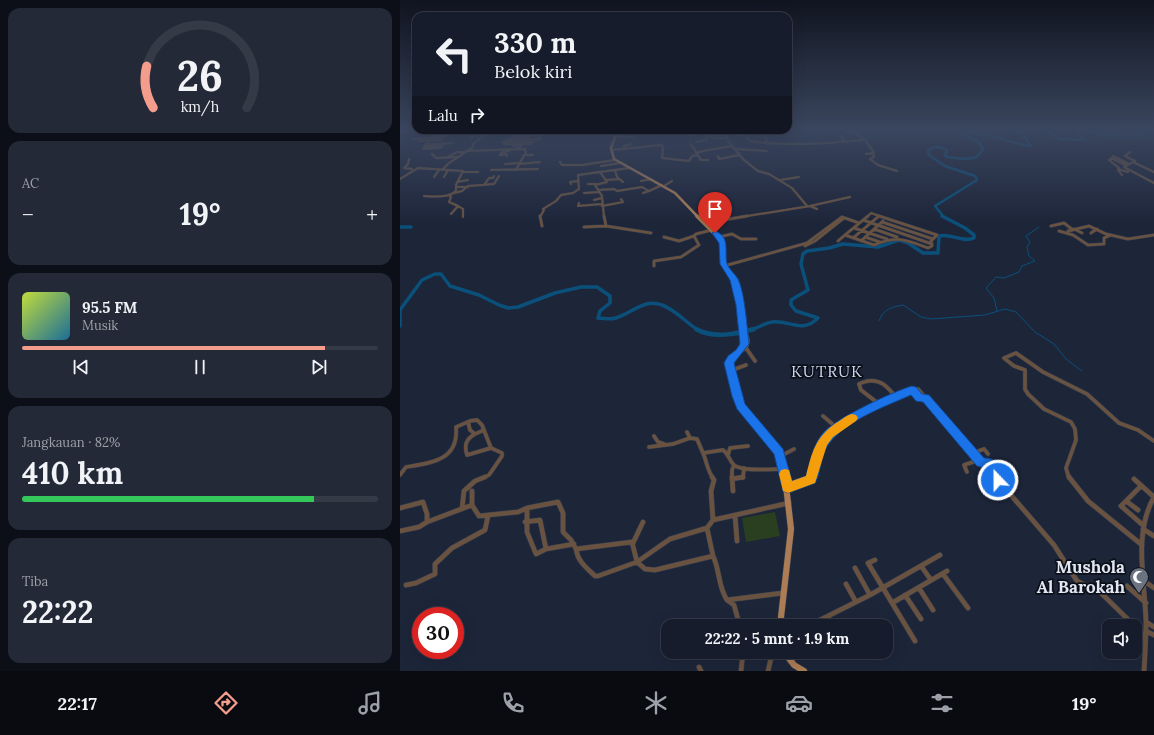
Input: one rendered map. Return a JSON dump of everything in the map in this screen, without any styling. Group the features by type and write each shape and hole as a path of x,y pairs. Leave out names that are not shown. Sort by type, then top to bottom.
{"main road":[{"path":"617,161 675,192 719,237 723,246 724,266 734,280 746,340 744,346 730,360 730,371 739,404 774,444 781,456 788,488 790,503 790,545 780,619"},
{"path":"789,659 794,665 804,671"}],"street":[{"path":"409,161 404,168 413,169"},
{"path":"434,177 440,170 452,161"},
{"path":"516,170 520,161"},
{"path":"560,162 562,165 577,166 607,161"},
{"path":"746,161 758,171 768,174 792,188 808,206 817,209"},
{"path":"873,161 878,165 897,170"},
{"path":"1111,161 1116,164 1114,165 1122,175"},
{"path":"1117,161 1126,165 1133,162 1154,172"},
{"path":"1124,161 1129,164"},
{"path":"505,164 540,162"},
{"path":"601,166 620,163"},
{"path":"1126,165 1124,167 1154,183"},
{"path":"400,170 429,168 440,170 462,170 462,172 472,173 478,172"},
{"path":"542,226 540,214 544,210 543,209 556,201 561,195 578,191 578,175 629,168"},
{"path":"400,179 413,169"},
{"path":"491,170 538,169"},
{"path":"590,169 592,173"},
{"path":"1118,169 1129,173 1132,171"},
{"path":"444,177 448,170"},
{"path":"615,170 616,176 624,182"},
{"path":"454,193 455,186 462,172"},
{"path":"600,172 606,180"},
{"path":"484,185 489,178 493,178 494,176"},
{"path":"456,187 494,184 499,176"},
{"path":"779,180 799,177"},
{"path":"588,184 596,184 607,182 606,180 619,179"},
{"path":"642,187 641,182 651,179"},
{"path":"457,182 468,180"},
{"path":"571,184 570,182 578,181"},
{"path":"643,193 672,181"},
{"path":"596,184 602,198 606,226"},
{"path":"424,196 434,197 449,195 462,191 468,187"},
{"path":"584,193 614,189 617,191 642,187 649,191"},
{"path":"589,191 598,191"},
{"path":"449,195 451,198 449,202 463,209 463,217"},
{"path":"706,223 761,212 808,206 850,197"},
{"path":"594,200 602,198"},
{"path":"579,203 578,206 602,205 623,202 621,199"},
{"path":"700,218 728,210 724,204 726,201"},
{"path":"451,214 458,206"},
{"path":"838,241 872,213 937,235 931,241 932,244 928,248 874,229"},
{"path":"853,238 879,216"},
{"path":"724,266 809,244 816,241 842,218 859,224"},
{"path":"861,240 886,218"},
{"path":"863,220 932,244"},
{"path":"882,222 933,239"},
{"path":"1051,226 1063,223 1082,234"},
{"path":"584,227 606,226 651,233"},
{"path":"1068,231 1089,226 1111,235 1136,239 1153,236"},
{"path":"854,228 888,240"},
{"path":"906,239 917,229"},
{"path":"1092,233 1097,229"},
{"path":"664,237 678,242 698,233 712,230"},
{"path":"1059,231 1073,235 1089,245 1104,244 1104,238 1111,235"},
{"path":"719,237 732,234 741,239 756,239"},
{"path":"845,235 874,245 898,238"},
{"path":"654,266 654,261 682,256 699,245 694,236"},
{"path":"865,237 880,242"},
{"path":"746,340 746,348 755,361"},
{"path":"739,352 746,348"},
{"path":"1142,545 1088,501 1070,480 1066,468 1077,433 1067,419 1044,409 1028,394 1025,389 1025,370 1014,366 1004,358 1016,353 1043,372 1087,394 1119,423 1138,430 1154,441"},
{"path":"730,371 746,365"},
{"path":"879,404 861,390 859,384 861,382 876,380 884,384 896,397"},
{"path":"788,488 811,480 822,443 829,434 855,416 879,404 912,390 918,389 978,460 982,464 990,463 995,467 1000,474 998,478 1000,482 1059,551 1077,581 1101,593 1145,635"},
{"path":"823,416 837,428"},
{"path":"400,474 406,467 433,462 446,454 455,443 457,437 456,427 468,422 477,420 480,422 491,448"},
{"path":"468,422 470,430 475,434"},
{"path":"462,509 464,491 476,481 489,476 502,456 502,453 491,448 467,455 465,441 467,438 484,430"},
{"path":"687,432 690,438"},
{"path":"654,436 658,442 667,445"},
{"path":"650,447 667,445 690,438 696,438 708,463 708,471 714,480 711,491 713,520"},
{"path":"728,455 730,448 748,446"},
{"path":"703,453 720,449 725,450 734,465 744,468 784,469"},
{"path":"781,456 794,449"},
{"path":"973,453 984,449 988,454"},
{"path":"967,472 964,465 978,460"},
{"path":"733,492 732,470 734,465"},
{"path":"732,479 743,478 744,468"},
{"path":"1134,480 1154,497 1150,504 1143,528 1142,545 1146,603 1144,671"},
{"path":"990,487 1000,482"},
{"path":"1141,486 1121,507 1143,528 1154,536"},
{"path":"472,491 472,505 478,516 519,512 527,508 558,502 563,513 563,532 575,546 578,561 595,576 637,562 670,539 707,528 713,520 790,503"},
{"path":"1126,501 1138,510"},
{"path":"400,508 423,502 427,522"},
{"path":"400,531 419,527 427,522 472,505"},
{"path":"527,508 526,522 528,539 536,554 546,549 633,543"},
{"path":"735,514 737,541"},
{"path":"406,585 416,583 435,574 436,562 452,548 485,530 488,516"},
{"path":"526,522 538,519 540,520 546,549"},
{"path":"643,522 633,543 637,562 645,570 655,570 713,556"},
{"path":"707,528 713,556 717,566 721,589 727,600 734,605 738,619"},
{"path":"824,619 883,588 940,555"},
{"path":"875,560 868,563 915,641"},
{"path":"921,566 931,580"},
{"path":"855,568 870,595"},
{"path":"892,603 945,573 968,608"},
{"path":"1144,581 1154,588"},
{"path":"846,584 856,602"},
{"path":"1127,586 1146,603"},
{"path":"919,588 933,610"},
{"path":"727,600 783,593"},
{"path":"906,595 921,619"},
{"path":"1146,622 1154,627"},
{"path":"1142,634 1154,635"},
{"path":"741,671 742,659"},
{"path":"768,671 771,659"}],"green space":[{"path":"775,512 780,536 746,542 742,518"}],"waterway":[{"path":"938,161 945,166 975,176 977,180 935,206 944,217"},
{"path":"750,330 772,322 801,326 807,325 818,318 796,311 791,305 791,300 808,290 801,264 803,254 807,251 829,248 843,244 878,247 899,240 908,243 923,253 938,253 939,236 943,235 961,239 974,238 974,235 965,228 942,216"},
{"path":"400,227 411,227"},
{"path":"997,311 994,298 986,288 996,277 1004,278 1019,272 1022,266 1035,261 1029,256 1027,247 1030,242 1026,236 1039,227"},
{"path":"400,326 400,310 422,280 435,274 441,274 450,286 479,295 508,308 518,307 555,293 581,287 597,287 610,296 610,303 600,311 598,318 614,319 644,305 656,303 672,310 697,330"},
{"path":"879,321 885,311 903,305 921,317 931,319 985,315 1005,309 1016,312 1035,332 1054,344 1066,359 1082,371"},
{"path":"697,330 710,334 725,335 754,329"}],"slow traffic":[{"path":"785,474 788,488 811,480 822,443 829,434 852,418"}],"place":[{"name":"Mushola Al Barokah","path":"1139,594"}],"district":[{"name":"KUTRUK","path":"827,371"}],"route":[{"path":"715,233 723,242 723,264 734,280 740,305 744,344 739,352 731,358 729,363 739,404 774,444 779,452 788,488 811,480 822,443 829,434 864,411 912,390 919,398 925,398 981,463 990,463 999,471 1000,476 998,480"}]}
